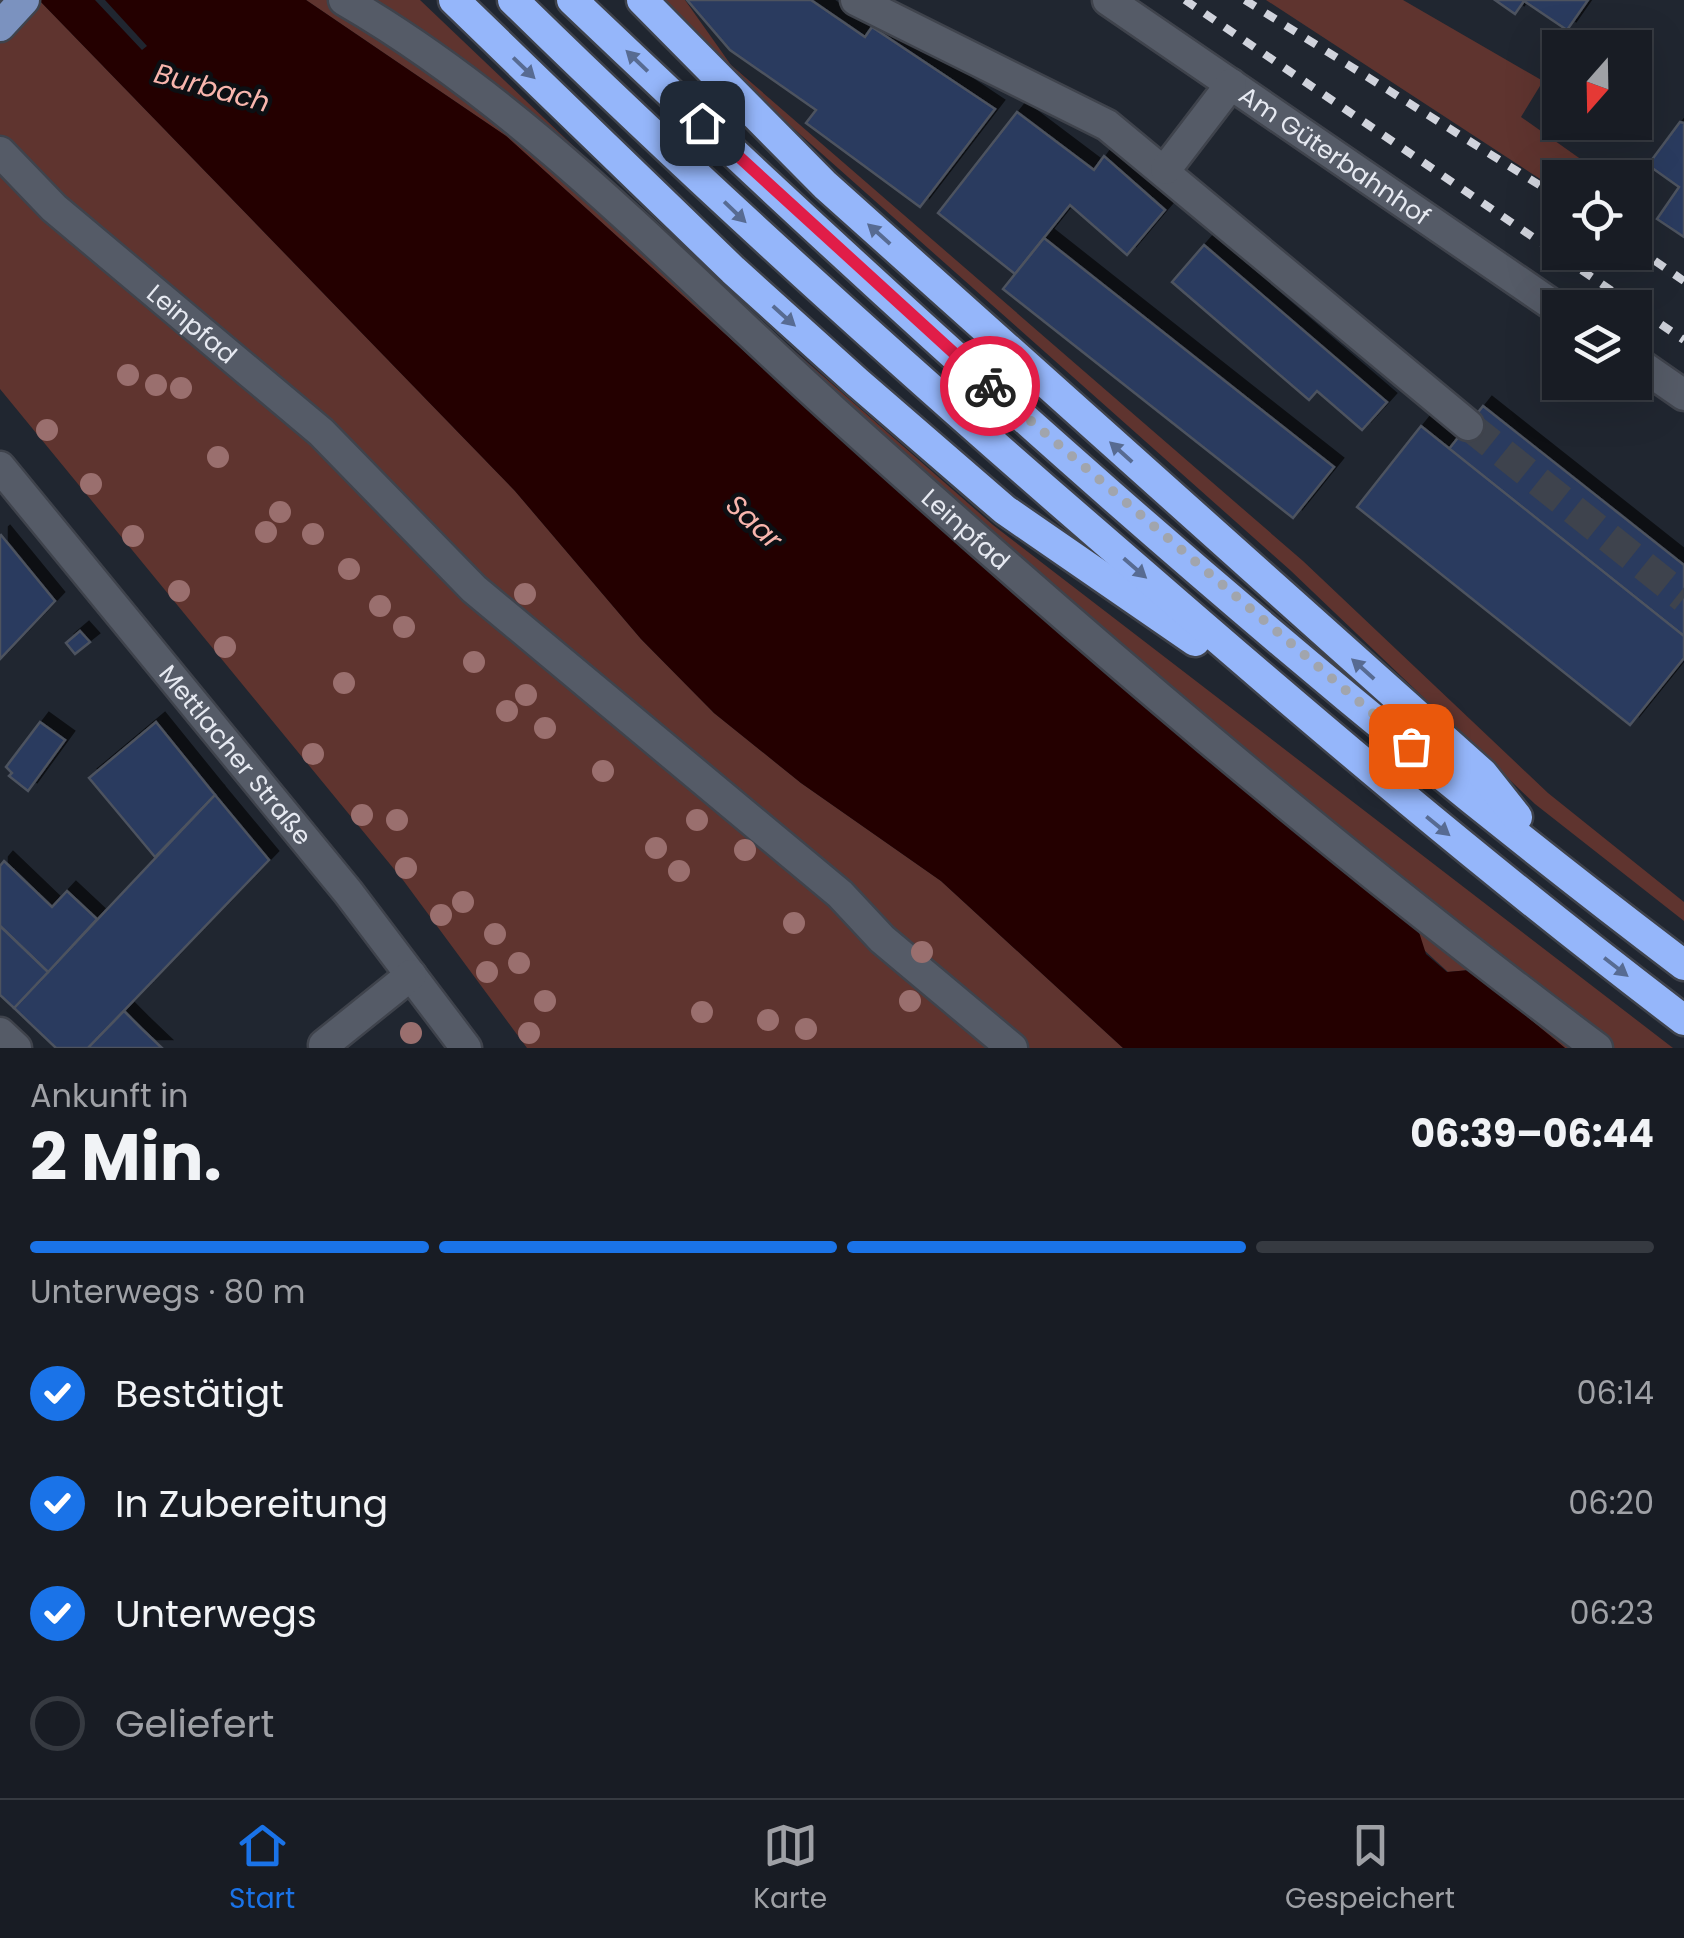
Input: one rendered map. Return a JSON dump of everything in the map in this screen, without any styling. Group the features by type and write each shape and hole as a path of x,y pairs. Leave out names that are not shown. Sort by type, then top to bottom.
{"highway":[{"path":"454,0 734,270 1006,510 1336,742"},
{"path":"513,0 792,266 1336,742 1684,1020"},
{"path":"572,0 805,222 1155,531 1684,965"},
{"path":"642,0 838,198 1483,774 1554,862"}],"main road":[{"path":"0,26 24,0"}],"street":[{"name":"Leinpfad","path":"344,0 407,36 545,143 985,546 1478,960 1597,1048"},
{"path":"856,0 1107,125 1166,170 1468,425"},
{"name":"Am Güterbahnhof","path":"1108,0 1542,298"},
{"path":"1166,170 1230,84"},
{"name":"Leinpfad","path":"0,152 54,208 321,432 474,590 840,894 882,939 1012,1048"},
{"path":"1652,373 1684,395"},
{"name":"Mettlacher Straße","path":"0,466 466,1048"},
{"path":"324,1045 411,975"},
{"path":"0,1033 16,1048"}],"shaded area":[{"path":"0,0 39,0 515,491 641,639 714,713 801,783 941,881 1123,1048 527,1048 403,880 0,389"},
{"path":"306,0 420,0 718,284 993,525 1673,1048 1565,1048 1470,970 1448,972 1269,808 974,559 506,136"},
{"path":"662,0 685,0 731,65 1303,561 1548,793 1684,902 1684,921 1535,804 1290,570 712,56"},
{"path":"1266,0 1403,0 1542,80 1521,117 1542,132 1542,140 1554,140 1582,160 1542,160 1542,180"}],"water":[{"path":"39,0 95,0 142,50 147,46 105,0 306,0 506,136 974,559 1418,929 1426,954 1447,972 1470,970 1565,1048 1123,1048 941,881 801,783 714,713 641,639 515,491"}],"building":[{"path":"687,0 811,0 865,37 872,27 995,109 920,207 806,123 816,110 730,50"},
{"path":"1495,0 1588,0 1567,30 1524,1 1515,14"},
{"path":"1017,112 1094,170 1104,156 1165,210 1127,255 1070,205 1015,274 938,213"},
{"path":"1680,122 1684,123 1684,237 1657,219 1679,187 1652,168 1652,160"},
{"path":"1044,238 1334,467 1293,518 1003,289"},
{"path":"1204,245 1387,402 1362,430 1317,391 1309,400 1172,282"},
{"path":"1483,406 1684,565 1684,636 1449,449"},
{"path":"1421,426 1684,636 1684,658 1630,725 1357,507"},
{"path":"0,536 55,601 0,659"},
{"path":"80,631 90,642 75,654 66,643"},
{"path":"40,722 65,740 28,791 9,776 12,773 6,767"},
{"path":"156,722 215,795 155,857 89,778"},
{"path":"215,795 269,860 88,1048 56,1048 14,1008"},
{"path":"4,861 52,907 67,891 97,919 48,972 0,926 0,866"},
{"path":"0,926 48,972 14,1008 0,995"},
{"path":"124,1011 142,1029 162,1048 88,1048"}],"tunnel":[{"path":"1468,425 1684,598"}],"railway":[{"path":"1185,0 1684,340"},
{"path":"1245,0 1542,187"},
{"path":"1652,259 1684,281"}],"way so far":[{"path":"990,386 1169,544 1411,746"}],"route":[{"path":"702,123 805,222 990,386"}],"water label":[{"name":"Burbach","path":"212,88"},
{"name":"Saar","path":"754,522"}]}
